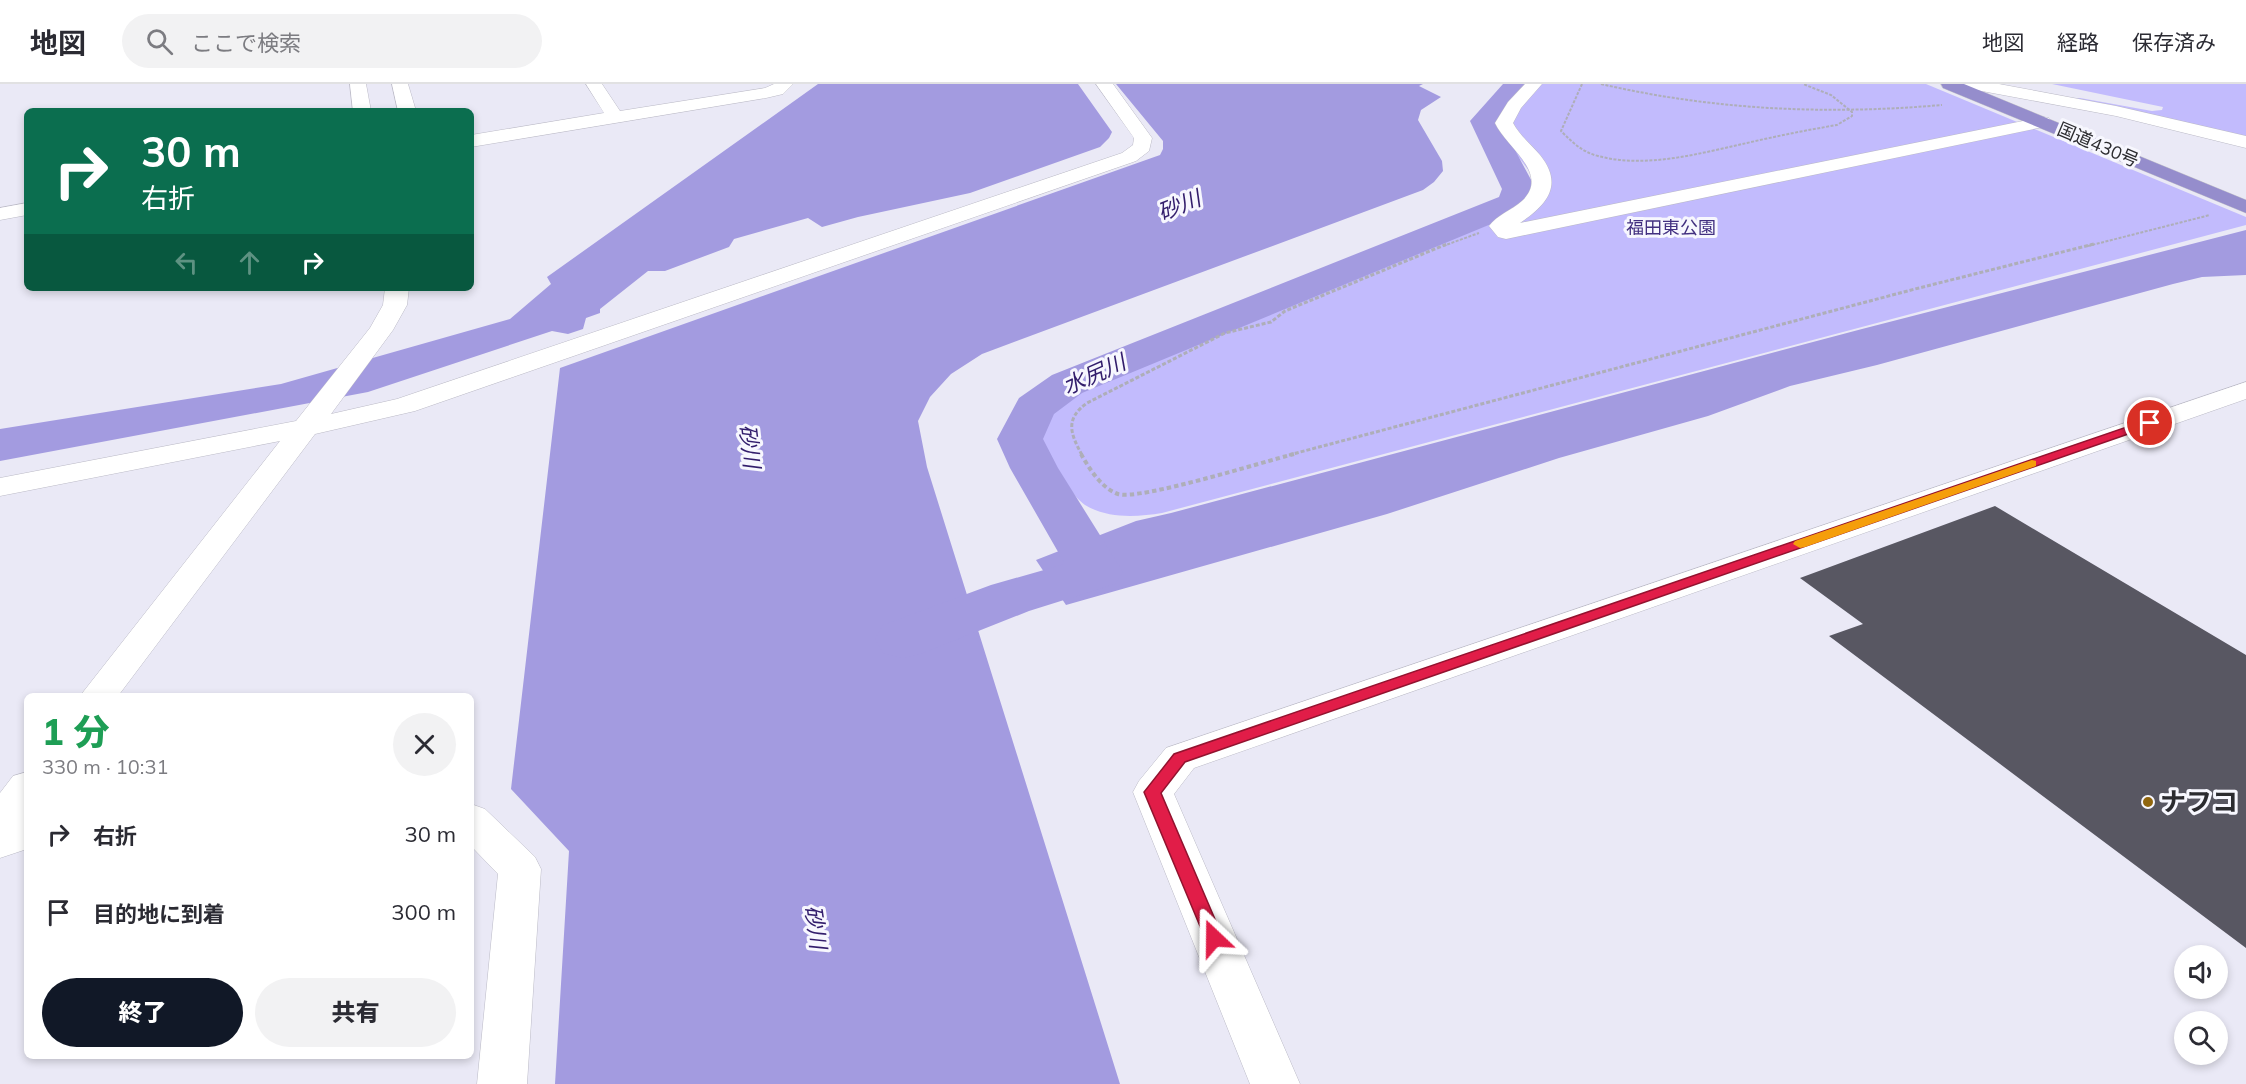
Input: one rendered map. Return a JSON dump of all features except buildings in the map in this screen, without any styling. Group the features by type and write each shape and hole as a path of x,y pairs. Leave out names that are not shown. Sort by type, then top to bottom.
{"highway":[{"name":"国道430号","path":"1949,84 2246,207"},
{"name":"国道430号","path":"1970,84 2246,196"}],"street":[{"path":"358,84 362,108"},
{"path":"400,84 406,108"},
{"path":"594,84 615,117"},
{"path":"474,140 766,93 777,90 785,84"},
{"path":"0,487 405,405 1128,157 1142,147 1143,138 1104,84"},
{"path":"1534,84 1514,106 1504,123 1539,170 1543,186 1538,199 1500,226 1506,232 2043,122"},
{"path":"1970,84 2116,111 2246,142"},
{"path":"0,214 24,210"},
{"path":"100,693 362,355 389,318 395,305 397,291"},
{"path":"1275,1084 1153,792 1180,758 2244,392"},
{"path":"0,822 24,791"},
{"path":"474,823 520,869 502,1084"},
{"path":"0,841 24,834"}],"path":[{"path":"1582,84 1561,131 1569,142 1594,153 1638,161 1675,158 1837,125 1852,116 1852,112"},
{"path":"1601,84 1685,102 1852,112 1952,103"},
{"path":"1803,84 1831,95 1852,112"},
{"path":"1500,226 1430,250 1285,311 1271,322 1225,333 1122,385 1087,403 1075,413 1070,426 1075,441 1105,487 1117,494 1131,495 1154,491 1936,283 2220,213"}],"green space":[{"name":"福田東公園","path":"1525,84 1926,84 2246,217 2246,225 1162,513 1133,516 1113,515 1094,510 1078,499 1051,465 1043,442 1040,422 1059,397 1500,216 1521,205 1530,192 1532,175 1502,135 1497,123"},
{"path":"2052,84 2246,84 2246,139 2073,99 2080,98 2152,111 2162,110 2163,107"}],"water":[{"path":"818,84 1078,84 1112,132 1100,147 970,193 822,227 808,218 734,239 729,247 665,271 648,271 600,309 600,313 586,318 583,329 568,334 552,331 368,392 0,461 0,429 281,384 510,319 551,284 547,277"},
{"name":"砂川","path":"1116,84 1423,84 1419,86 1441,97 1421,110 1418,120 1442,161 1443,171 1423,190 982,354 951,374 930,397 918,421 927,467 1120,1084 555,1084 569,851 511,789 560,368 1160,155 1163,141"},
{"path":"2246,230 2246,275 2202,277 2173,284 1877,365 1790,386 1708,416 1559,458 1387,514 1066,605 1036,560 1136,521"}],"waterway":[{"name":"水尻川","path":"903,639 1010,598 1096,572 1034,468 1020,439 1035,407 1067,384 1513,203 1519,189 1485,121 1518,84"}],"slow traffic":[{"path":"1800,544 2032,464"}],"place":[{"name":"ナフコ","path":"2148,802"}],"route":[{"path":"1214,938 1153,792 1180,758 2150,423"}]}
